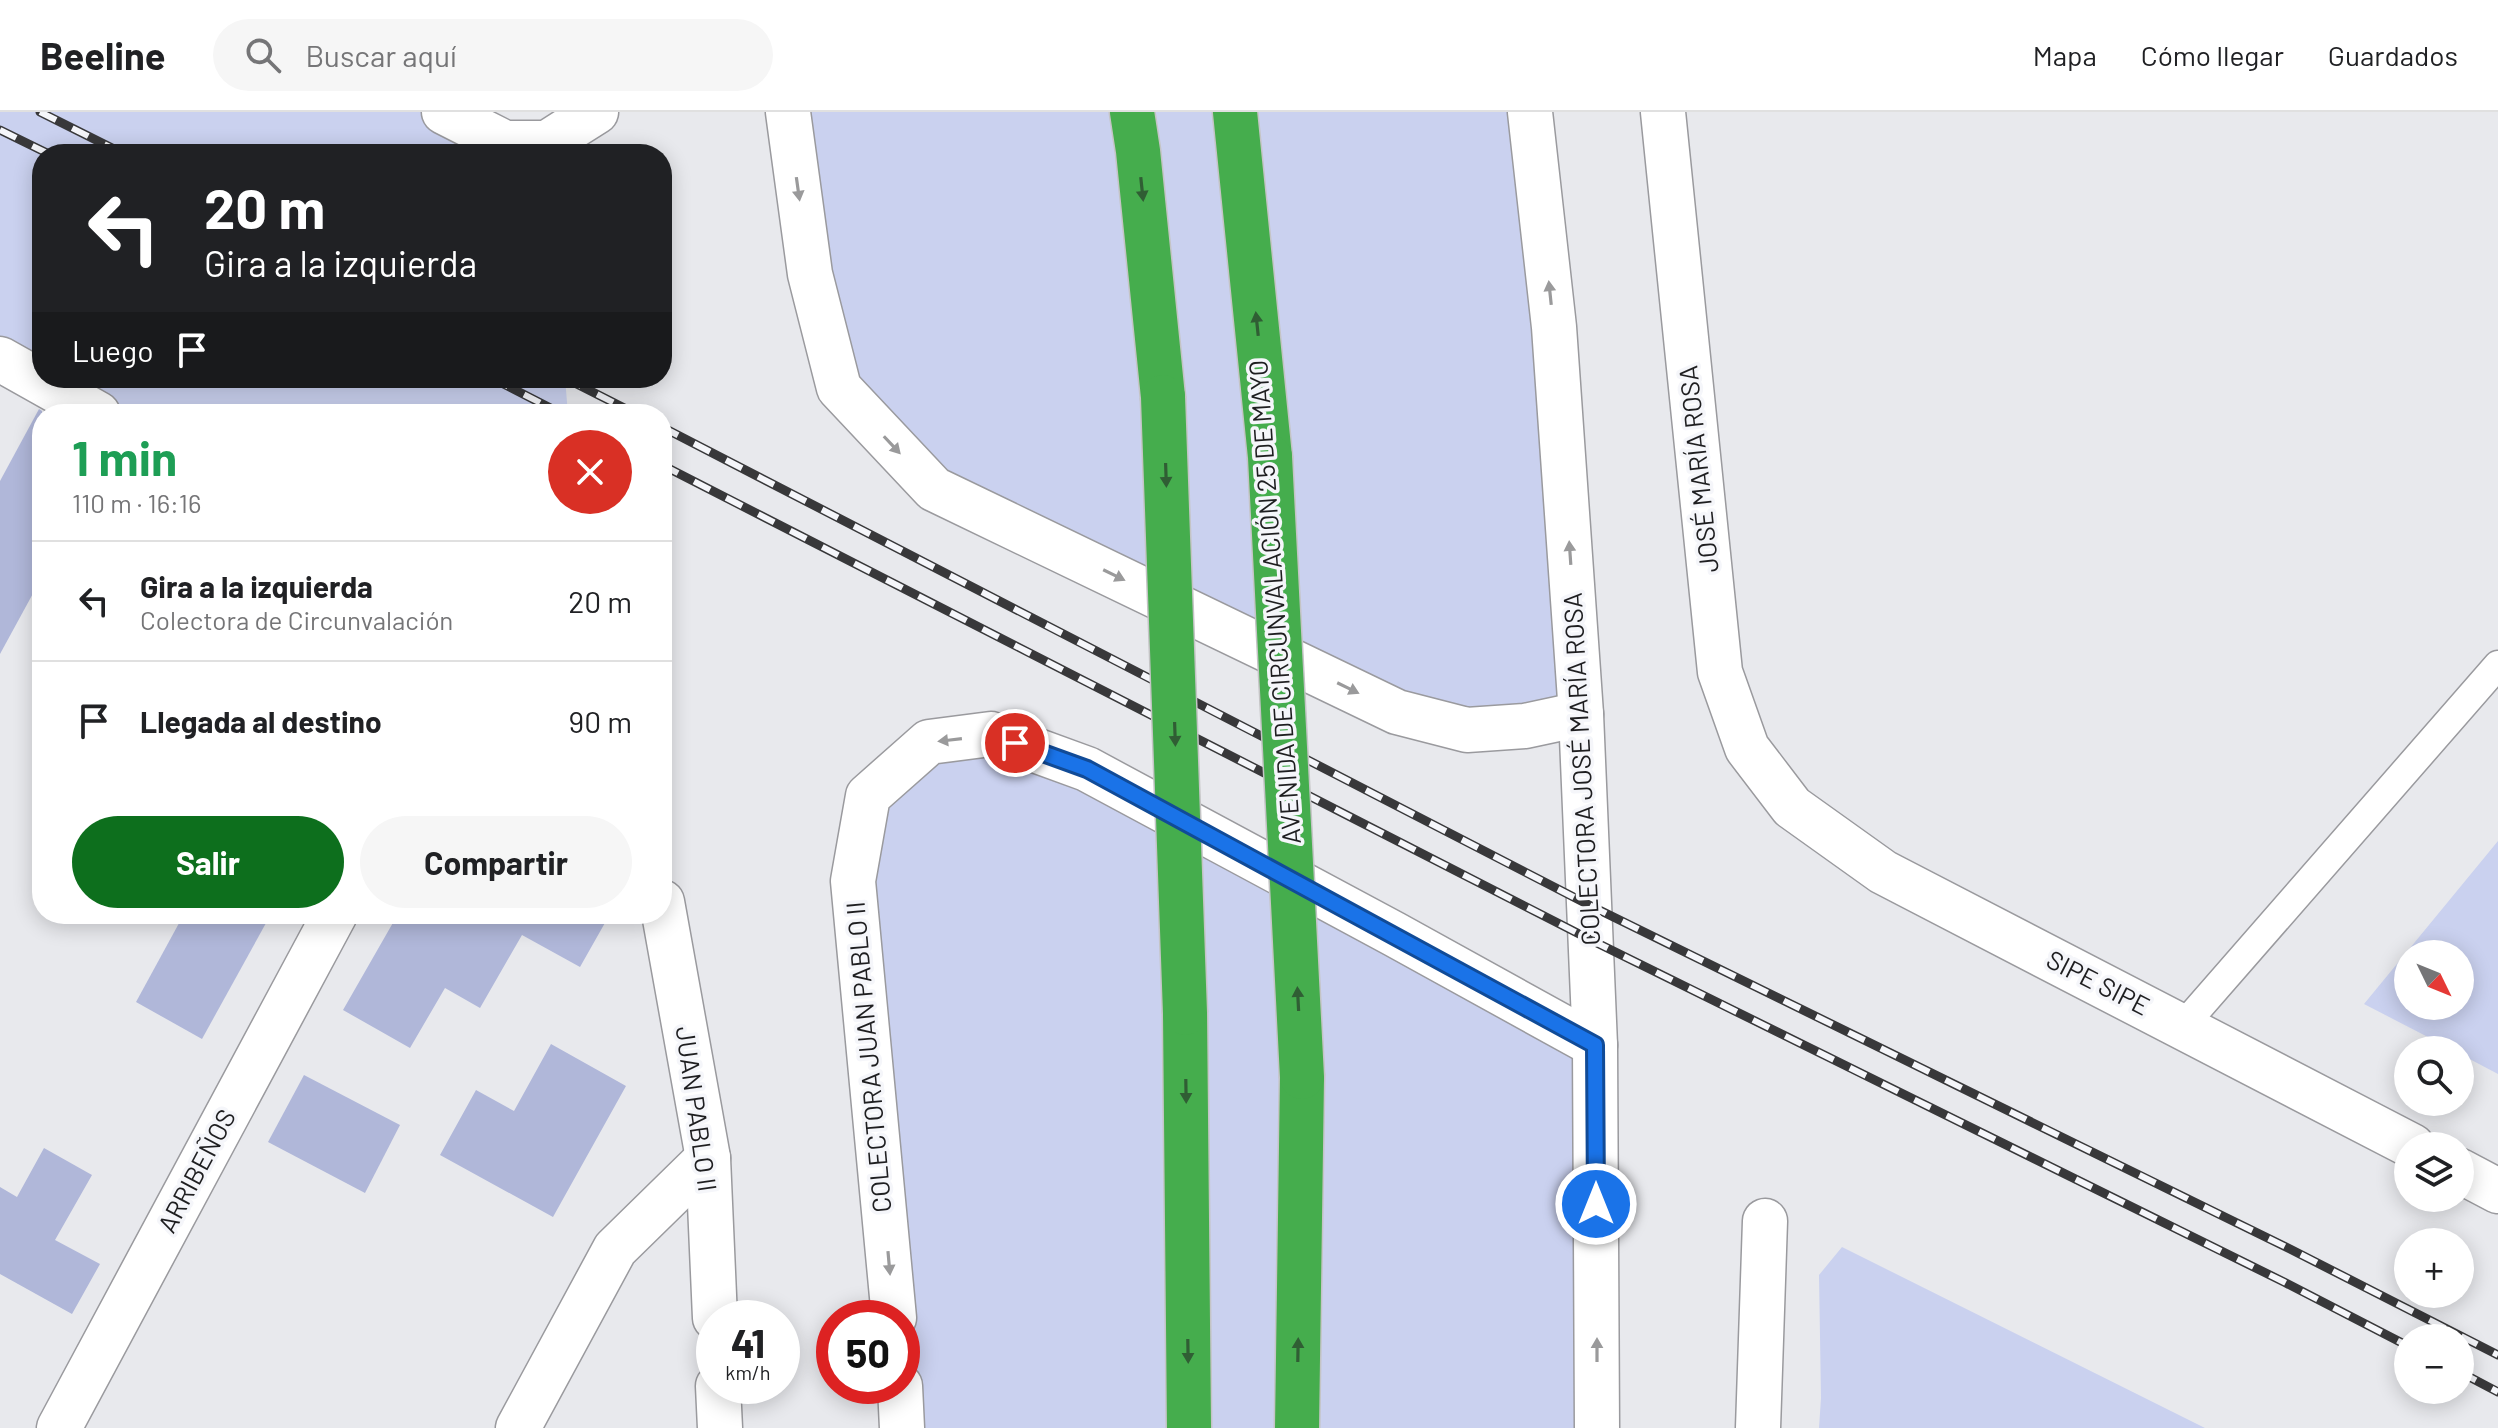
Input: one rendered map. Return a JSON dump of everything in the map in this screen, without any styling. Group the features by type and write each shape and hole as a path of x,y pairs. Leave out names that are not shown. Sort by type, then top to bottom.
{"highway":[{"path":"1132,112 1163,397 1185,1013 1189,1428"},
{"name":"AVENIDA DE CIRCUNVALACIÓN 25 DE MAYO","path":"1235,112 1270,457 1302,1077 1297,1428"}],"main road":[{"path":"444,112 505,143 547,143 596,112"},
{"path":"788,112 810,274 839,388 934,489 1397,712 1467,730 1525,726 1581,714"},
{"name":"COLECTORA JOSÉ MARÍA ROSA","path":"1530,112 1554,327 1581,714 1595,1045 1597,1428"},
{"name":"JOSÉ MARÍA ROSA","path":"1663,112 1720,672 1747,748 1792,807"},
{"path":"0,359 32,377"},
{"path":"52,388 80,404"},
{"name":"COLECTORA JUAN PABLO II","path":"892,1300 853,881 868,796 929,742 991,734 1087,769 1595,1045"},
{"name":"SIPE SIPE","path":"1792,807 1883,872 2394,1137"},
{"name":"ARRIBEÑOS","path":"59,1428 330,924"},
{"name":"JUAN PABLO II","path":"666,924 708,1158 714,1300"},
{"path":"518,1428 615,1249 708,1158"},
{"path":"2474,1178 2498,1191"},
{"path":"1758,1428 1765,1221"},
{"path":"719,1404 720,1428"},
{"path":"901,1404 902,1428"}],"lane":[{"path":"2182,1027 2498,665"}],"shaded area":[{"path":"0,112 444,112 522,144 32,144 32,377 0,359"},
{"path":"788,112 1530,112 1581,714 1467,730 934,489 839,388"},
{"path":"52,388 566,388 567,404 80,404"},
{"path":"991,734 1595,1045 1597,1428 902,1428 902,1404 920,1404 920,1300 901,1300 868,796"},
{"path":"2498,841 2498,1074 2474,1061 2474,1036 2426,1036 2395,1020 2474,1020 2474,940 2417,940"},
{"path":"2394,968 2394,1020 2364,1004"},
{"path":"1842,1247 2205,1428 1819,1428 1819,1275"}],"building":[{"path":"32,422 32,595 0,654 0,481"},
{"path":"179,924 265,924 202,1039 136,1002"},
{"path":"392,924 604,924 580,967 522,935 480,1008 445,988 410,1048 343,1010"},
{"path":"551,1044 626,1086 553,1217 440,1155 476,1090 514,1111"},
{"path":"304,1075 400,1125 365,1193 268,1142"},
{"path":"44,1148 92,1175 55,1240 100,1264 72,1314 0,1274 0,1187 17,1197"}],"railway":[{"path":"40,112 104,144"},
{"path":"0,130 32,146"},
{"path":"511,388 543,404"},
{"path":"585,388 616,404"},
{"path":"672,432 1589,905 2290,1249 2498,1355"},
{"path":"672,470 1591,940 2394,1339"},
{"path":"2474,1379 2498,1392"}],"route":[{"path":"1015,743 1087,769 1595,1045 1596,1204"}]}
